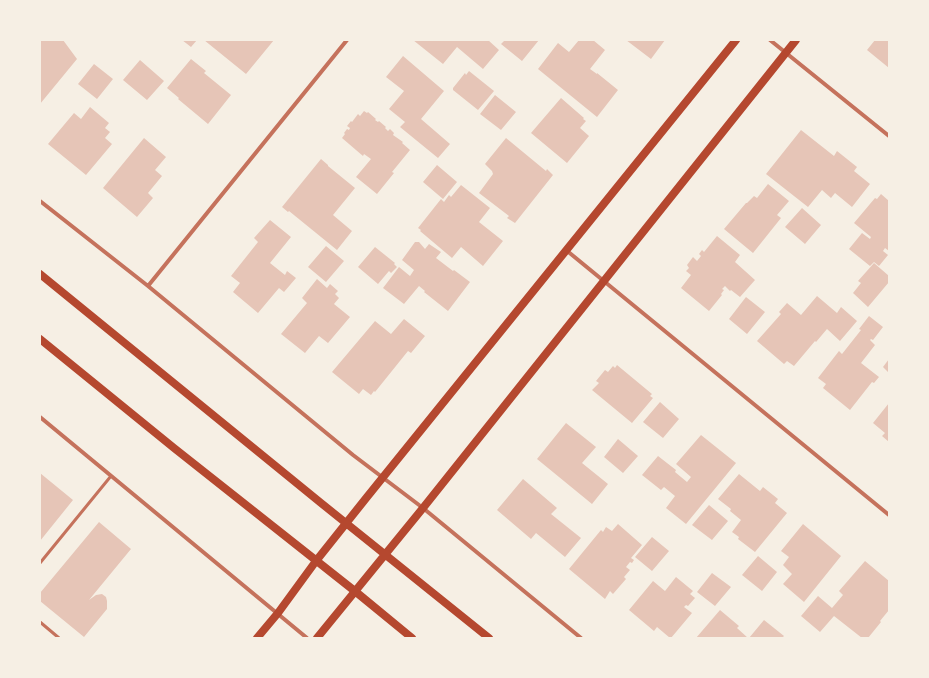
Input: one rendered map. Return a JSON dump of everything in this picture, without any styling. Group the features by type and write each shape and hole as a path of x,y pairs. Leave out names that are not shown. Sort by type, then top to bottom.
{"main road":[{"path":"257,638 278,613 316,561 736,40"},
{"path":"317,638 356,592 796,40"},
{"path":"40,274 346,524 489,638"},
{"path":"40,339 412,638"}],"street":[{"path":"148,286 347,40"},
{"path":"770,40 889,136"},
{"path":"40,201 148,286 383,478 423,508 580,638"},
{"path":"566,250 889,515"},
{"path":"40,417 307,638"}],"lane":[{"path":"40,563 111,476"},
{"path":"40,622 59,638"}],"building":[{"path":"40,40 63,40 77,59 40,104"},
{"path":"182,40 197,40 191,47"},
{"path":"204,40 274,40 246,74"},
{"path":"413,40 488,40 499,50 483,69 457,47 443,64"},
{"path":"505,40 539,40 522,61 501,44"},
{"path":"579,40 593,40 605,50 590,69 618,90 597,117 538,69 558,43 569,52"},
{"path":"626,40 665,40 651,59"},
{"path":"875,40 889,40 889,68 867,50"},
{"path":"403,56 444,91 421,119 450,144 438,158 400,127 405,122 389,109 404,91 386,77"},
{"path":"191,59 206,71 204,73 231,95 208,124 167,88"},
{"path":"140,60 164,81 147,100 123,80"},
{"path":"94,64 113,79 97,99 78,84"},
{"path":"469,71 494,91 478,110 453,90 465,73 466,75"},
{"path":"495,95 516,112 501,130 480,114"},
{"path":"561,98 584,118 583,119 586,121 580,128 589,136 567,163 531,133"},
{"path":"90,107 109,123 105,128 110,132 105,138 112,144 86,175 48,144 74,113 81,119"},
{"path":"364,111 367,113 368,112 378,122 379,121 388,131 390,129 394,133 393,135 403,142 402,143 410,150 392,172 394,173 377,194 356,177 371,159 364,154 363,156 342,138 347,129 349,130 350,128 347,126 351,121 352,122 358,114 360,116"},
{"path":"801,130 834,156 837,151 857,167 854,171 870,184 852,207 835,193 831,198 822,190 808,207 766,174"},
{"path":"144,138 166,157 155,170 162,176 148,193 153,198 137,217 103,188"},
{"path":"506,138 553,175 515,223 507,218 509,216 479,193 493,174 485,164"},
{"path":"321,159 355,188 333,215 352,231 337,250 282,207"},
{"path":"437,165 457,182 443,199 423,182"},
{"path":"768,184 789,201 777,215 781,218 753,253 724,229 746,203 754,196 757,198"},
{"path":"461,185 490,208 479,222 503,241 483,266 461,247 452,258 418,228 441,199 444,202 449,195 451,197"},
{"path":"881,194 889,201 889,251 885,248 883,251 888,255 879,266 874,262 870,266 849,249 862,233 870,239 871,237 854,223 875,198 877,199"},
{"path":"802,208 821,225 805,244 785,227"},
{"path":"270,220 291,237 270,263 285,275 287,271 296,278 284,292 279,288 258,313 233,292 240,283 231,276 258,242 254,238"},
{"path":"717,236 740,255 735,262 755,280 740,297 725,286 722,289 724,290 721,294 722,295 709,311 681,288 691,275 686,271 689,268 687,265 693,257 697,261 701,256 699,254 702,250 704,252"},
{"path":"415,242 419,242 425,249 429,244 441,252 436,258 470,282 448,311 424,292 425,291 419,286 404,304 383,288 399,267 410,276 414,270 402,260"},
{"path":"326,246 344,261 326,282 308,267"},
{"path":"375,247 395,263 394,264 397,267 391,273 389,271 378,284 358,267"},
{"path":"874,263 889,276 889,282 868,307 853,293 861,283 858,281"},
{"path":"317,279 327,288 330,284 338,291 335,294 339,298 334,304 350,317 328,343 319,336 305,353 281,334 307,303 302,298"},
{"path":"817,296 837,313 841,307 857,321 840,341 827,329 794,366 787,361 784,364 757,341 781,314 779,312 787,303 801,315"},
{"path":"746,297 765,312 747,334 729,319"},
{"path":"869,316 883,327 873,340 870,340 875,345 861,363 879,377 874,383 872,382 850,410 823,388 826,384 818,378 839,351 842,354 861,330 859,329"},
{"path":"404,319 425,336 411,353 408,351 371,395 363,389 359,394 332,372 375,321 391,334"},
{"path":"889,359 889,373 883,367"},
{"path":"617,365 652,394 650,396 653,398 632,423 592,390 599,383 596,381 605,370 608,372 613,366 615,368"},
{"path":"660,402 679,419 663,438 643,422"},
{"path":"889,403 889,442 882,436 885,433 873,423"},
{"path":"566,423 596,447 582,463 608,484 592,504 537,459"},
{"path":"701,435 736,463 686,524 666,508 675,496 664,487 661,490 642,475 658,456 676,470 675,472 687,482 691,477 676,464"},
{"path":"618,439 638,456 623,473 604,457"},
{"path":"40,473 73,500 40,541"},
{"path":"739,474 760,491 763,487 778,499 775,503 787,513 755,552 738,539 739,537 732,532 741,520 730,511 731,509 718,499"},
{"path":"523,479 557,508 551,514 581,538 565,557 536,533 531,539 497,510"},
{"path":"709,505 728,521 712,540 692,525"},
{"path":"99,522 131,549 89,600 96,595 102,594 106,597 107,609 84,637 40,601 40,593"},
{"path":"618,524 642,545 631,558 634,560 632,563 630,562 626,567 630,570 624,577 626,579 613,594 610,591 605,599 569,569 601,530 603,532 606,527 612,531"},
{"path":"803,524 841,556 804,602 783,584 792,574 783,565 789,557 781,551"},
{"path":"652,537 669,551 652,571 635,557"},
{"path":"758,556 777,572 762,591 742,575"},
{"path":"865,561 889,581 889,610 868,638 862,638 834,616 820,632 801,616 818,596 832,608 843,595 839,591"},
{"path":"712,573 731,587 715,606 697,592"},
{"path":"676,577 693,591 690,594 695,598 688,606 686,605 684,607 692,613 670,638 657,627 654,631 629,610 653,581 665,591"},
{"path":"720,610 739,626 737,628 748,638 696,638"},
{"path":"764,620 784,636 782,638 749,638"}]}
